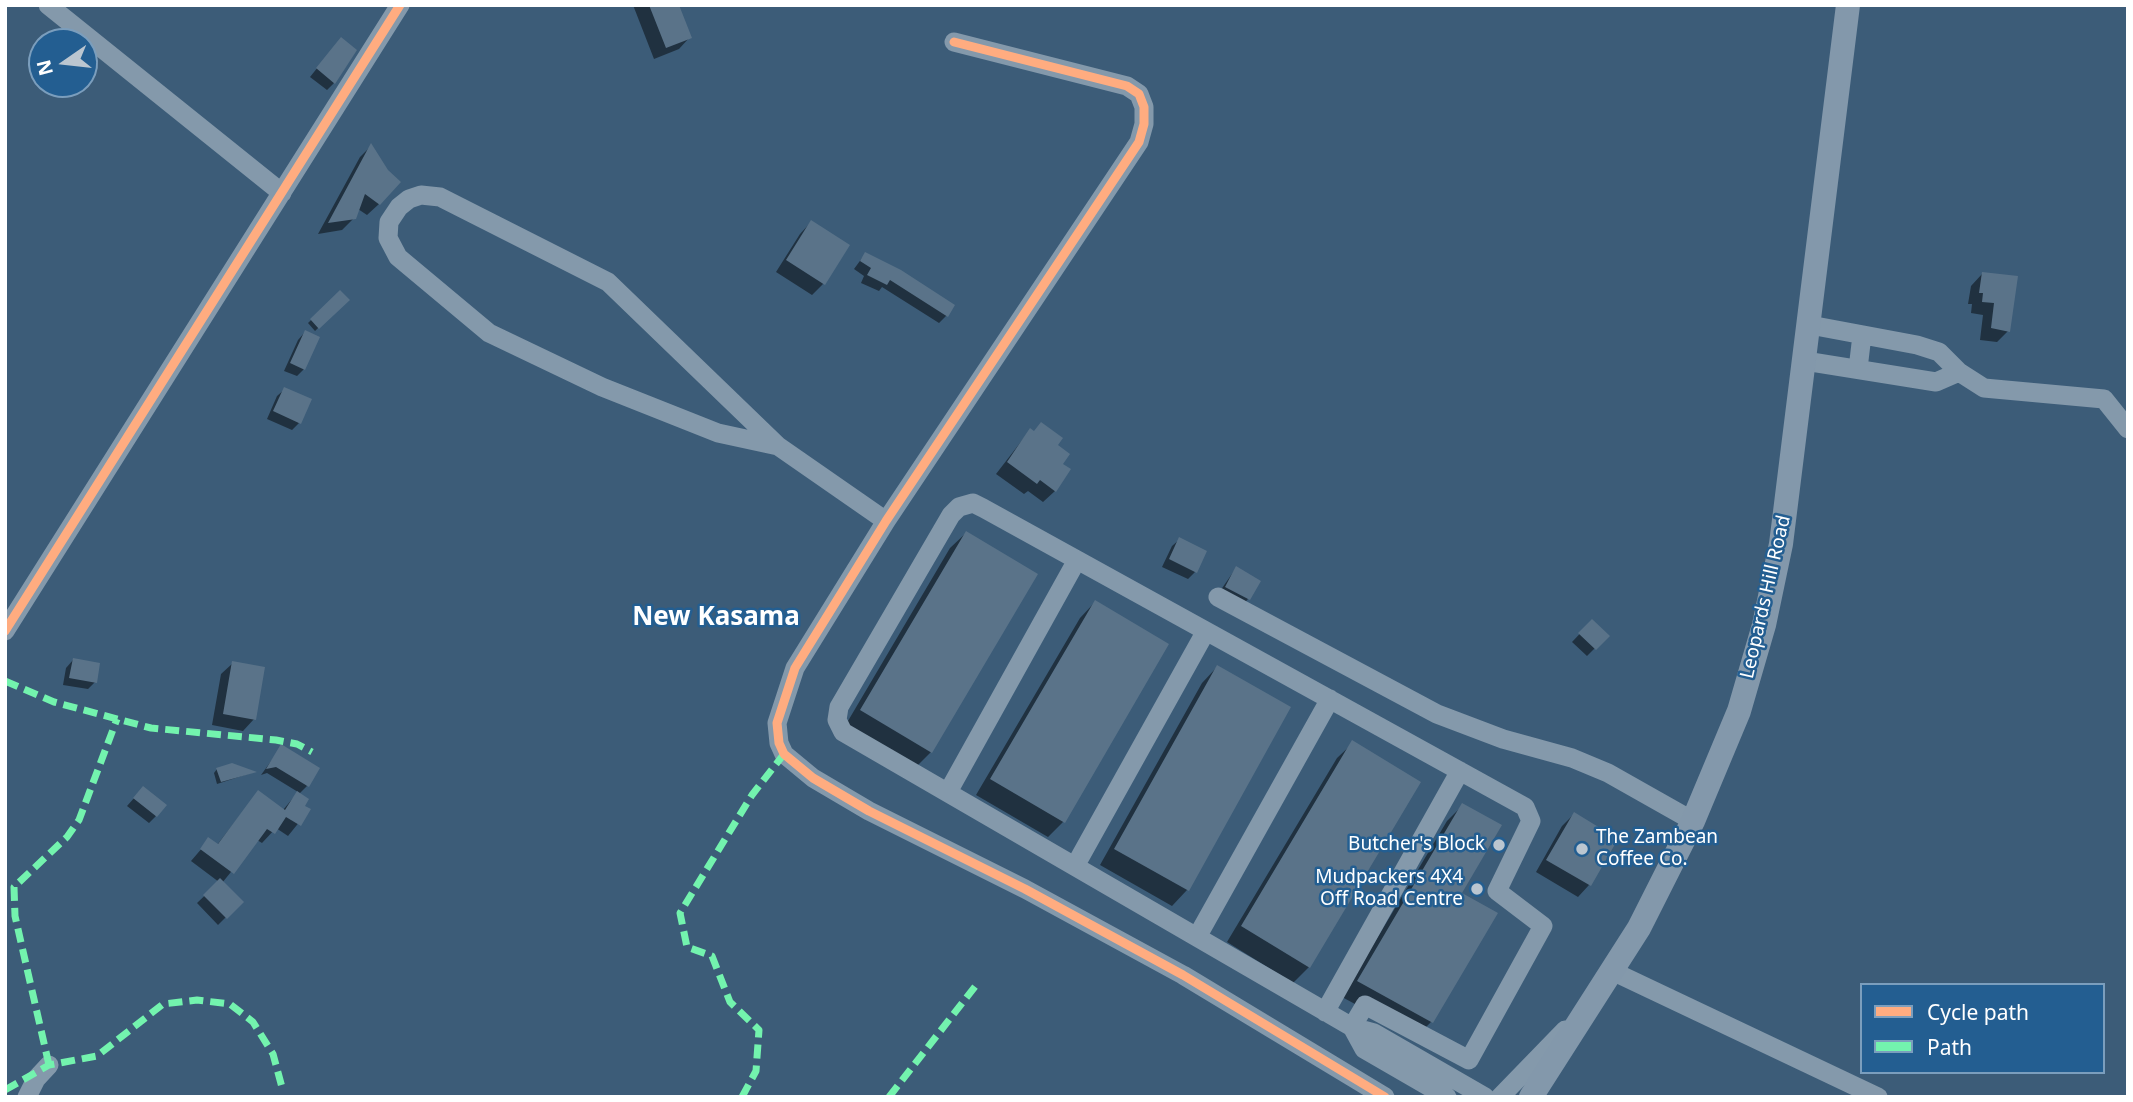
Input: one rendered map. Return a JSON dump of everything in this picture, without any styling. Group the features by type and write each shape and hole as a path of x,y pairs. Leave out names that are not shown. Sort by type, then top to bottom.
{"main road":[{"name":"Leopards Hill Road","path":"1531,1097 1639,928 1693,821 1739,711 1764,625 1781,544 1848,5"}],"street":[{"path":"48,5 282,193"},
{"path":"5,631 400,5"},
{"path":"954,42 1127,86 1139,93 1144,107 1144,124 1139,142 886,522 795,668 777,723 784,754 813,778 869,811 1026,889 1183,975 1385,1097"},
{"path":"778,446 718,433 603,387 489,333 398,257 388,239 389,222 399,206 409,199 421,195 440,197 608,282 778,446 886,522"},
{"path":"1810,325 1939,352 1959,372 1984,388 2104,399 2128,429"},
{"path":"1858,369 1862,335"},
{"path":"1805,361 1936,382 1959,372"},
{"path":"1352,1027 1365,1005 1469,1060 1543,926 1497,891 1526,832 1530,814 1525,807 984,508 973,503 959,507 951,515 839,707 837,720 843,732 1325,1012 1352,1027 1374,1033 1485,1097"},
{"path":"948,792 1077,559"},
{"path":"1218,597 1437,714 1503,739 1572,758 1608,773 1693,821"},
{"path":"1075,866 1206,631"},
{"path":"1197,937 1330,699"},
{"path":"1325,1012 1460,771"},
{"path":"1612,971 1878,1097"},
{"path":"1500,1097 1593,1001"},
{"path":"1352,1027 1364,1049 1447,1097"},
{"path":"27,1097 36,1079 49,1065"}],"building":[{"path":"649,5 679,5 692,38 666,48"},
{"path":"341,37 357,50 335,84 316,68"},
{"path":"371,143 388,170 401,182 380,205 365,194 356,219 328,223"},
{"path":"811,220 850,245 825,285 786,260"},
{"path":"865,252 901,270 955,305 948,317 890,280 887,285 867,275 871,268 860,261"},
{"path":"1982,272 2018,276 2010,332 1991,328 1994,303 1982,302 1983,293 1979,293"},
{"path":"340,290 350,300 319,329 310,319"},
{"path":"305,330 320,337 305,370 290,363"},
{"path":"284,387 312,399 301,424 273,411"},
{"path":"1041,422 1063,438 1058,445 1070,454 1063,464 1071,469 1056,492 1040,480 1037,484 1007,462 1030,428 1034,431"},
{"path":"966,531 1038,574 932,753 860,710"},
{"path":"1179,537 1207,551 1197,573 1169,559"},
{"path":"1236,566 1261,581 1250,600 1225,587"},
{"path":"1095,600 1169,644 1065,823 990,779"},
{"path":"1592,619 1610,636 1596,650 1578,633"},
{"path":"73,658 100,663 97,683 69,678"},
{"path":"232,661 265,667 256,720 223,714"},
{"path":"1217,665 1291,707 1189,891 1114,849"},
{"path":"1352,740 1421,782 1310,968 1241,926"},
{"path":"281,744 320,768 309,787 276,767 266,769"},
{"path":"232,763 257,772 221,782 216,768"},
{"path":"143,786 167,805 157,817 133,798"},
{"path":"258,790 285,810 297,791 309,799 305,806 311,809 301,826 286,817 275,834 267,829 234,874 200,849 208,837 218,844"},
{"path":"1462,803 1502,825 1462,893 1498,913 1433,1023 1357,981"},
{"name":"The Zambean Coffee Co.","path":"1574,812 1618,839 1591,886 1546,860"},
{"path":"220,878 244,902 227,919 203,895"}],"marked path":[{"path":"5,681 54,702 151,728 276,740 297,744 312,752"},
{"path":"49,1065 15,916 14,887 67,837 79,820 117,719"},
{"path":"742,1097 756,1071 759,1030 730,1002 712,956 687,947 680,913 752,795 784,754"},
{"path":"889,1097 977,984"},
{"path":"5,1090 49,1065 97,1056 163,1004 197,1000 230,1004 253,1022 273,1054 283,1091"}],"cycle path":[{"path":"5,631 400,5"},
{"path":"954,42 1127,86 1139,94 1144,107 1144,124 1139,142 886,521 795,668 777,723 779,743 784,754 813,778 869,811 1025,889 1183,975 1385,1097"}],"place":[{"name":"Butcher's Block","path":"1499,845"},
{"name":"The Zambean Coffee Co.","path":"1582,849"},
{"name":"Mudpackers 4X4 Off Road Centre","path":"1477,889"}],"district":[{"name":"New Kasama","path":"716,618"}]}
